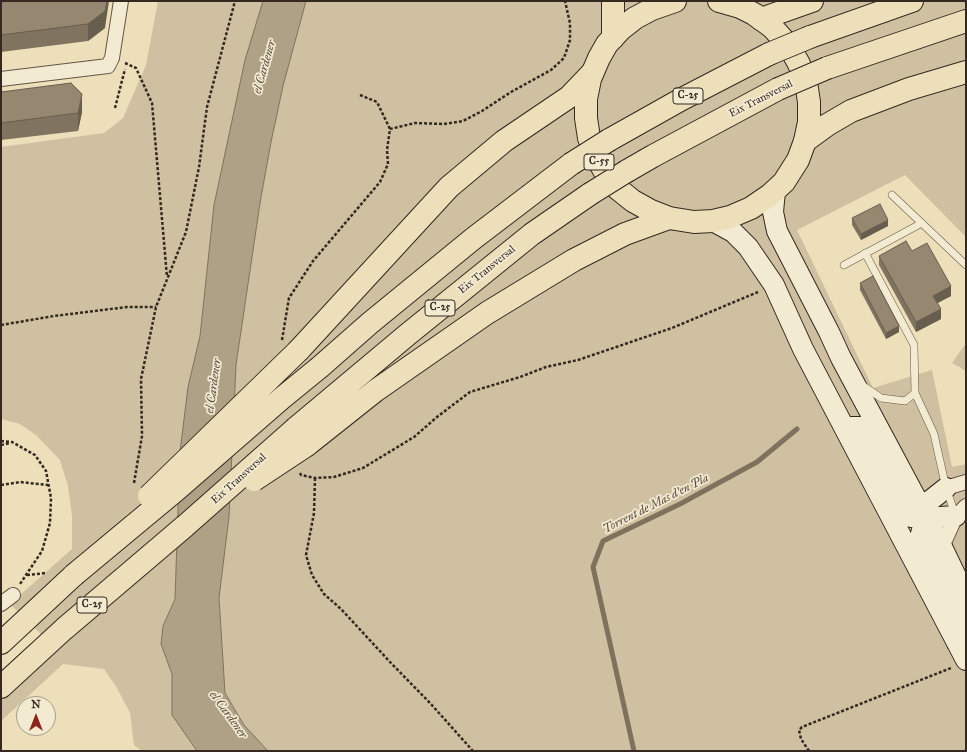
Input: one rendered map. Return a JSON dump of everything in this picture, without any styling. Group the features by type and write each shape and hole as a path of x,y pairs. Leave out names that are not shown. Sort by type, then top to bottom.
{"main road":[{"path":"613,1 613,38"},
{"name":"C-55","path":"675,1 652,9 635,18 621,29 603,51 592,73 587,92 586,118 589,138 599,162 614,184 628,198 650,211 669,218 688,221 713,221 730,217 746,211 775,191 784,182 795,166 805,141 809,122 810,109 808,89 799,64 790,46 777,31 761,19 740,7 719,1"},
{"path":"761,19 812,1"},
{"name":"C-25","path":"1,642 74,575 175,491 370,323 468,243 571,164 609,140 682,99 769,54 810,37 912,1"},
{"name":"Eix Transversal","path":"302,436 407,335 532,234 590,194 653,156 778,89 827,68 966,22"},
{"path":"805,141 827,125 851,111 909,89 966,72"},
{"path":"74,575 291,347 449,187 504,140 569,97 592,73"},
{"path":"775,191 773,212 777,231 852,378 942,547 966,597"},
{"path":"302,436 375,391 487,313 574,260 625,234 669,218"},
{"path":"713,221 733,232 748,247 774,286 803,349 844,427 959,657"},
{"path":"844,427 862,427 904,511 911,517 926,518 961,511"},
{"name":"C-25","path":"1,687 64,629 185,526 302,436"},
{"path":"946,488 926,503 926,518 920,538 965,627 959,657"}],"street":[{"path":"1,79 110,62 121,1"},
{"path":"946,488 966,482"},
{"path":"942,547 961,511"},
{"path":"1,604 13,594"}],"lane":[{"path":"892,195 966,265"},
{"path":"844,265 922,223"},
{"path":"865,253 914,345 916,394 934,434 946,488 961,511"},
{"path":"852,378 881,398 905,401 916,394"}],"path":[{"path":"133,487 142,436 141,379 156,307 186,232 199,167 207,107 235,1"},
{"path":"390,129 415,123 444,124 462,121 482,111 511,92 551,70 564,58 570,40 570,23 565,1"},
{"path":"110,62 136,68 152,103 167,278"},
{"path":"291,347 282,336 289,298 313,261 380,182 388,164 387,150 390,129 377,102 360,95"},
{"path":"298,468 301,475 315,478 334,476 363,468 414,437 436,417 470,392 520,377 546,367 578,360 672,328 774,286"},
{"path":"1,325 54,316 127,307 156,307"},
{"path":"1,441 12,442 35,455 46,471 50,498 50,523 42,551 27,574 49,573"},
{"path":"1,445 12,442"},
{"path":"315,478 314,513 306,555 312,575 324,594 341,609 473,751"},
{"path":"1,486 20,482 48,485"},
{"path":"809,751 801,740 799,730 802,727 959,657"}],"shaded area":[{"path":"158,1 263,1 245,60 214,205 200,336 188,387 180,452 175,599 163,626 161,644 172,674 172,715 197,751 142,751 134,745 130,713 117,688 104,669 63,664 28,696 16,696 16,707 1,721 1,700 56,649 10,604 72,549 72,515 68,486 60,460 36,435 20,424 1,419 1,147 104,133 123,118 146,65"},
{"path":"306,1 966,1 966,237 905,175 797,230 873,388 932,370 952,467 966,464 966,751 268,751 244,725 225,693 219,598 229,517 236,365 260,203 271,142 283,86"},
{"path":"966,343 966,371 952,363"}],"water":[{"name":"el Cardener","path":"263,1 306,1 283,86 271,142 260,203 236,365 229,517 219,598 225,693 244,725 268,751 197,751 172,715 172,674 161,644 163,626 175,599 180,452 188,387 200,336 214,205 245,60"}],"building":[{"path":"1,1 107,1 105,11 88,24 1,35"},
{"path":"71,83 82,94 78,113 1,123 1,92"},
{"path":"880,204 888,220 861,234 852,218"},
{"path":"906,241 912,251 927,243 951,286 933,296 941,309 916,322 879,256"},
{"path":"873,276 899,326 886,333 860,283"}],"waterway":[{"name":"Torrent de Mas d'en Pla","path":"634,751 593,567 603,541 680,504 757,462 797,429"}]}
